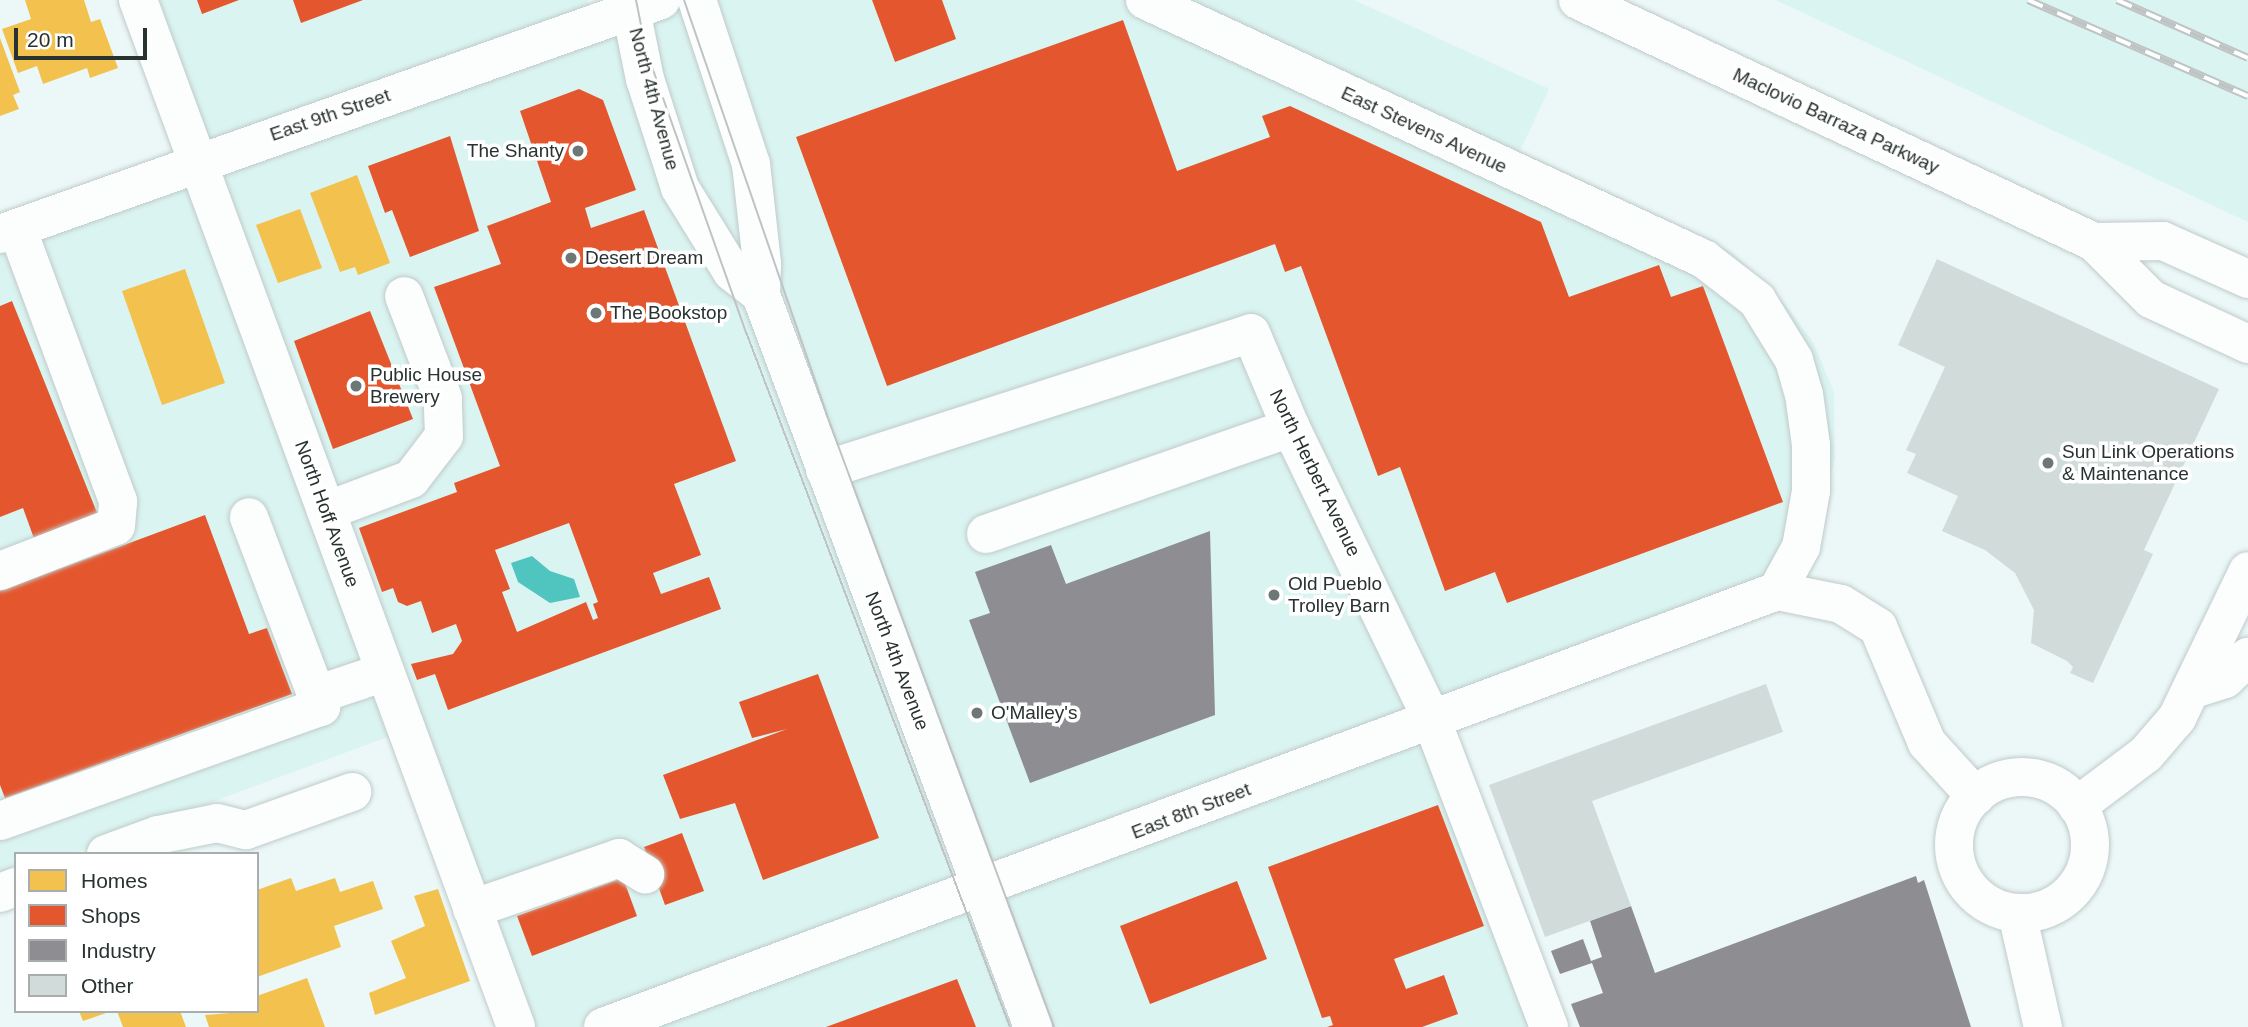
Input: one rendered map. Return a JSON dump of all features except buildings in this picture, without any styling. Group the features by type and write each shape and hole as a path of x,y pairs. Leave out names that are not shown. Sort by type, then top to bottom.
{"street":[{"name":"North Hoff Avenue","path":"138,0 516,1027"},
{"name":"North 4th Avenue","path":"697,0 751,164 762,264 761,295 1033,1027"},
{"name":"East Stevens Avenue","path":"1145,0 1704,259 1757,300 1794,360 1804,394 1811,491 1801,547 1777,591"},
{"name":"Maclovio Barraza Parkway","path":"1578,0 2094,242 2151,299 2248,344"},
{"name":"East 9th Street","path":"8,231 640,3"},
{"name":"North 4th Avenue","path":"640,3 645,79 680,188 732,272 761,295"},
{"path":"0,571 116,526 118,501 8,231"},
{"name":"Maclovio Barraza Parkway","path":"2094,242 2163,241 2248,279"},
{"path":"326,511 411,479 444,436 443,398 404,296"},
{"name":"North Herbert Avenue","path":"825,470 1251,333 1291,428 1432,721 1549,1027"},
{"path":"986,534 1291,428"},
{"path":"0,821 321,708 249,517"},
{"path":"2077,806 2146,754 2177,718 2248,571"},
{"path":"1777,591 1832,601 1878,627 1927,743 1975,796"},
{"name":"East 8th Street","path":"603,1027 982,890 1777,591"},
{"path":"2191,690 2225,680 2248,657"},
{"path":"316,695 385,672"},
{"path":"2017,777 2040,780 2061,789 2077,806 2090,847 2076,887 2060,902 2017,914 1978,898 1963,881 1955,858 1954,836 1961,813 1975,796 1995,783 2017,777"},
{"path":"111,852 158,835 217,823 246,830 352,792"},
{"path":"472,909 620,858 645,874"},
{"path":"2017,914 2043,1027"}],"shaded area":[{"path":"138,0 587,0 597,24 661,0 1354,0 1549,89 1520,151 1732,252 1785,304 1813,342 1834,392 1835,457 1826,496 1777,591 1432,721 1549,1027 516,1027 406,730 78,852 14,852 14,876 0,881 0,234 198,161"},
{"path":"1776,0 2248,0 2248,222"}],"water":[{"path":"532,556 550,571 574,579 580,597 550,603 518,582 511,563"}],"tram line":[{"path":"636,0 646,50 746,332 1010,1027"},
{"path":"684,0 826,413 1054,1027"}],"railway":[{"path":"2028,0 2248,96"},
{"path":"2117,0 2248,58"}],"place":[{"name":"The Shanty","path":"578,151"},
{"name":"Desert Dream","path":"571,258"},
{"name":"The Bookstop","path":"596,313"},
{"name":"Public House Brewery","path":"356,386"},
{"name":"Sun Link Operations & Maintenance","path":"2048,463"},
{"name":"Old Pueblo Trolley Barn","path":"1274,595"},
{"name":"O'Malley's","path":"977,713"}]}
